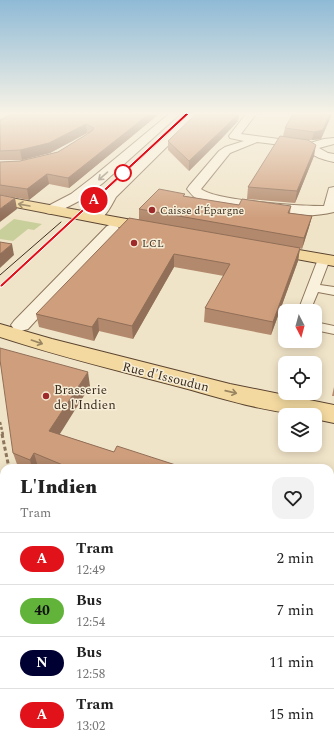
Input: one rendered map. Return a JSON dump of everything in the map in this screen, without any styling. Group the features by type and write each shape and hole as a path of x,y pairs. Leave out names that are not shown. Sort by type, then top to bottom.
{"main road":[{"path":"0,200 170,232"},
{"path":"255,247 329,260"},
{"name":"Rue d'Issoudun","path":"0,330 47,345 222,390 334,414"}],"street":[{"path":"51,210 76,197 134,149"},
{"path":"94,217 102,209 111,194 158,149"},
{"path":"230,149 225,151 196,184 194,189 197,192 204,196 218,199 300,211 330,213 334,190"},
{"path":"313,149 324,156 334,158"},
{"path":"21,325 112,229"}],"lane":[{"path":"307,304 314,287 329,260"},
{"path":"314,287 334,292"},
{"path":"322,327 334,330"}],"path":[{"path":"0,422 8,464"}],"green space":[{"path":"14,219 42,224 34,230 28,229 13,241 0,239 0,230"}],"building":[{"path":"0,149 25,149 20,150 0,151"},
{"path":"63,149 105,149 68,178 47,174 27,189 0,185 0,162 20,161 58,152"},
{"path":"176,149 202,149 189,161"},
{"path":"272,149 314,149 297,191 248,187"},
{"path":"159,189 185,194 183,196 239,205 242,199 291,206 288,213 312,216 304,238 139,209"},
{"path":"0,195 15,198 0,209"},
{"path":"129,218 300,248 280,304 278,304 273,322 205,308 230,264 174,254 132,326 98,318 92,327 36,314"},
{"path":"0,242 12,244 0,254"},
{"path":"0,348 88,372 49,431 114,452 117,446 173,464 60,464 34,453 30,460 13,453 0,360"}],"tram line":[{"path":"0,286 149,149"},
{"name":"A","path":"0,286 149,149"},
{"path":"0,275 61,222"}],"place":[{"name":"Caisse d'Épargne","path":"152,210"},
{"name":"LCL","path":"134,243"},
{"name":"Brasserie de l'Indien","path":"46,396"}]}
